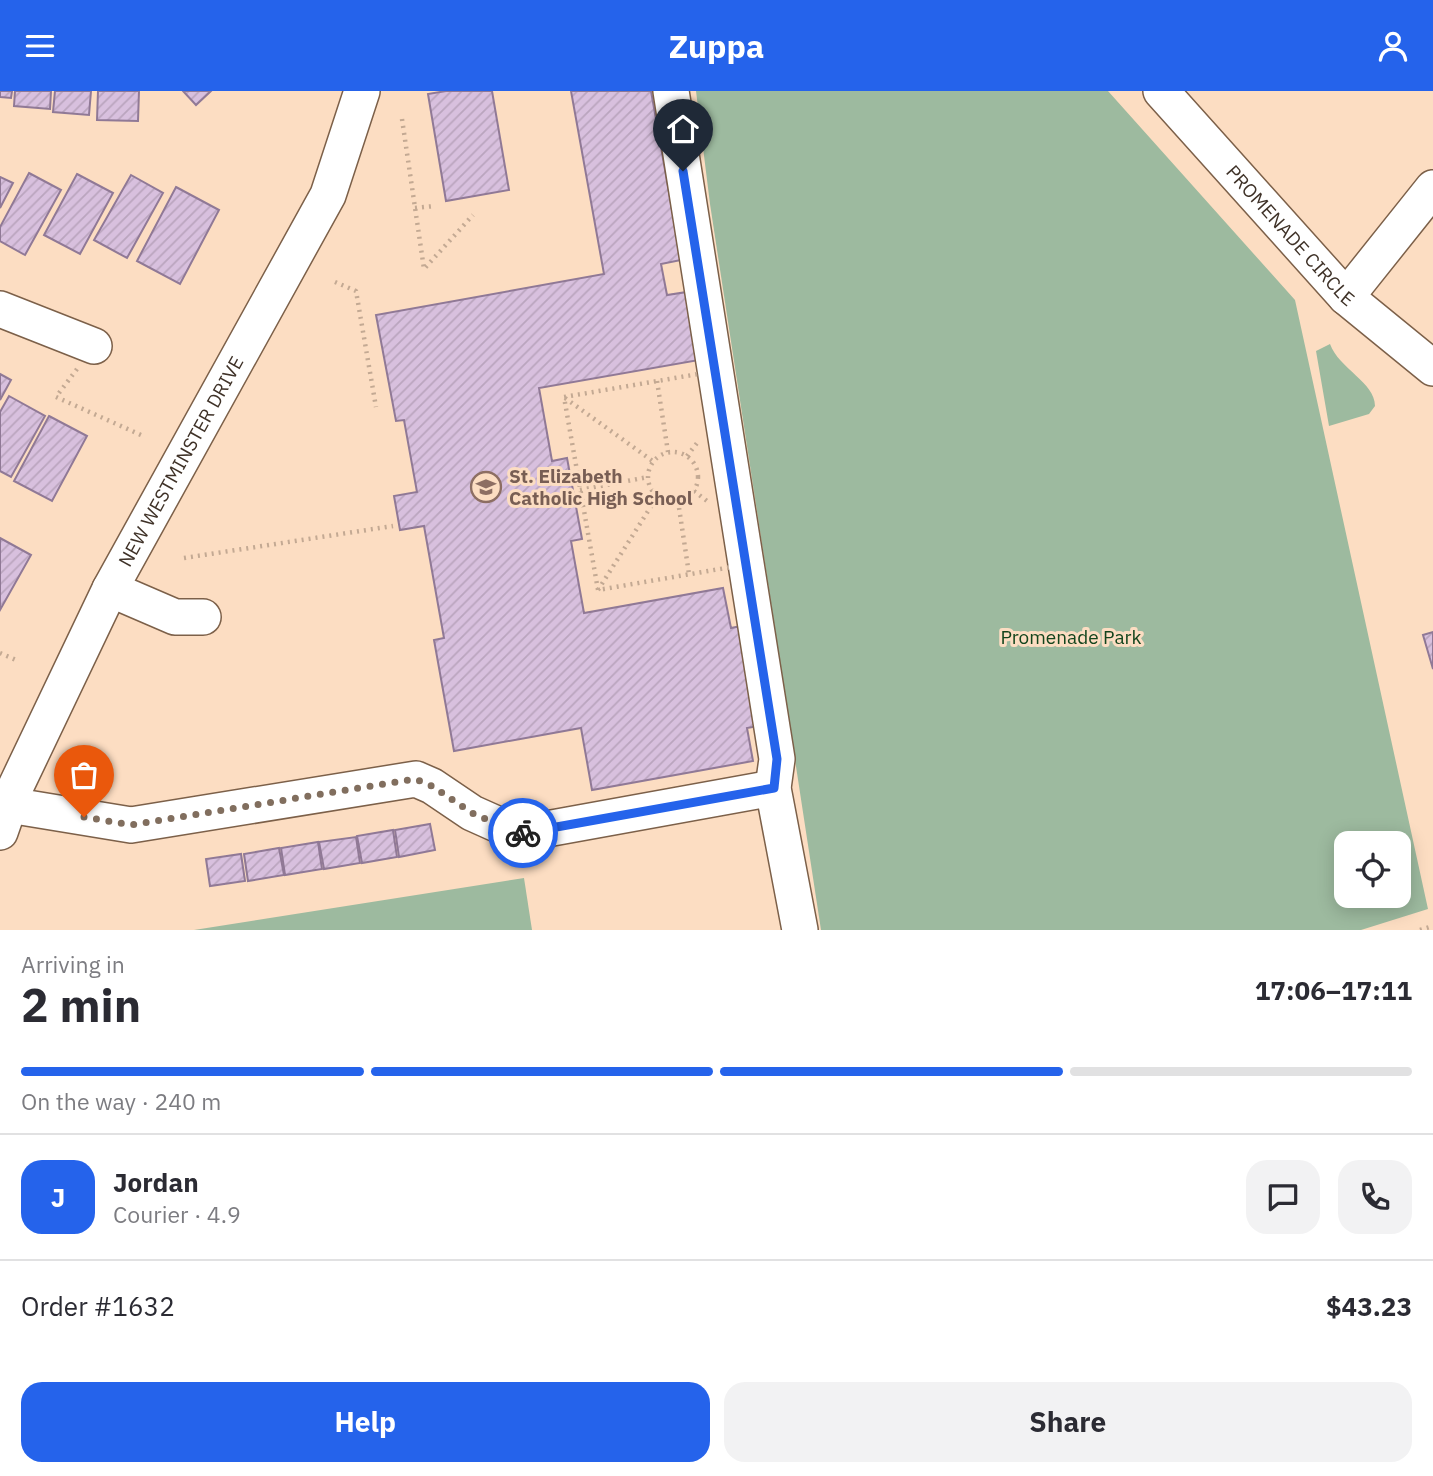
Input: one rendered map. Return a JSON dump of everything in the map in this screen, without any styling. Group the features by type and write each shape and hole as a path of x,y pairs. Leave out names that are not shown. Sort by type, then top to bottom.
{"street":[{"name":"NEW WESTMINSTER DRIVE","path":"5,818 64,682 110,589 328,195 362,91"},
{"path":"670,91 775,745 777,759 774,788 800,930"},
{"name":"PROMENADE CIRCLE","path":"1161,91 1346,297 1433,368"},
{"path":"1346,297 1433,188"},
{"path":"0,309 94,346"},
{"path":"110,589 175,617 203,617"},
{"path":"5,818 131,825 415,779 432,786 472,813 519,834 774,788"}],"path":[{"path":"401,119 424,269 473,215"},
{"path":"415,208 435,206"},
{"path":"335,282 356,291 376,407"},
{"path":"94,346 56,397 141,435"},
{"path":"564,397 710,372 743,565 598,590"},
{"path":"657,381 668,453"},
{"path":"564,397 653,462"},
{"path":"564,397 598,590"},
{"path":"668,453 683,454 697,468 697,487 691,495 678,501 664,501 657,497 650,487 648,477 653,462 668,453"},
{"path":"580,489 648,477"},
{"path":"598,590 657,497"},
{"path":"678,501 689,574"},
{"path":"184,558 393,526"},
{"path":"0,653 16,660"},
{"path":"1420,930 1433,926"}],"green space":[{"name":"Promenade Park","path":"696,91 1108,91 1295,300 1411,831 1334,831 1334,908 1411,908 1411,831 1428,909 1361,930 821,930 710,204"},
{"path":"1330,344 1341,361 1369,390 1375,406 1369,414 1329,426 1316,351"},
{"path":"524,878 532,930 194,930"}],"building":[{"path":"0,91 12,91 11,98 0,97"},
{"path":"15,91 51,91 50,109 14,106"},
{"path":"55,91 91,91 89,115 53,112"},
{"path":"98,91 139,91 138,121 97,120"},
{"path":"183,91 211,91 196,105"},
{"path":"446,91 492,91 509,190 446,201 428,94"},
{"path":"571,91 651,91 681,260 661,264 667,295 687,292 699,360 539,388 552,461 567,458 582,539 571,541 584,613 723,588 731,628 751,624 769,724 747,728 753,761 592,790 581,728 454,751 434,640 444,638 424,526 400,530 394,496 417,492 404,420 396,421 376,315 604,274"},
{"path":"29,173 61,190 25,255 0,241 0,227"},
{"path":"77,174 113,193 80,254 44,235"},
{"path":"131,175 163,193 127,258 94,240"},
{"path":"0,177 13,183 0,208"},
{"path":"176,187 219,210 180,284 137,261"},
{"path":"0,374 11,380 0,400"},
{"path":"9,396 45,416 11,477 0,471 0,412"},
{"path":"49,416 87,436 52,501 14,481"},
{"path":"0,538 31,555 0,610"},
{"path":"1433,632 1433,669 1423,635"},
{"path":"430,824 435,850 399,857 395,830"},
{"path":"393,830 397,857 362,863 357,836"},
{"path":"356,837 360,863 324,869 319,842"},
{"path":"318,842 322,869 285,875 281,848"},
{"path":"279,848 284,875 248,881 244,854"},
{"path":"241,854 245,881 210,886 206,859"}],"way so far":[{"path":"84,817 131,825 166,821 415,779 432,786 472,813 519,834 523,833"}],"place":[{"name":"St. Elizabeth Catholic High School","path":"486,487"}],"route":[{"path":"523,833 774,788 777,759 683,171"}]}
